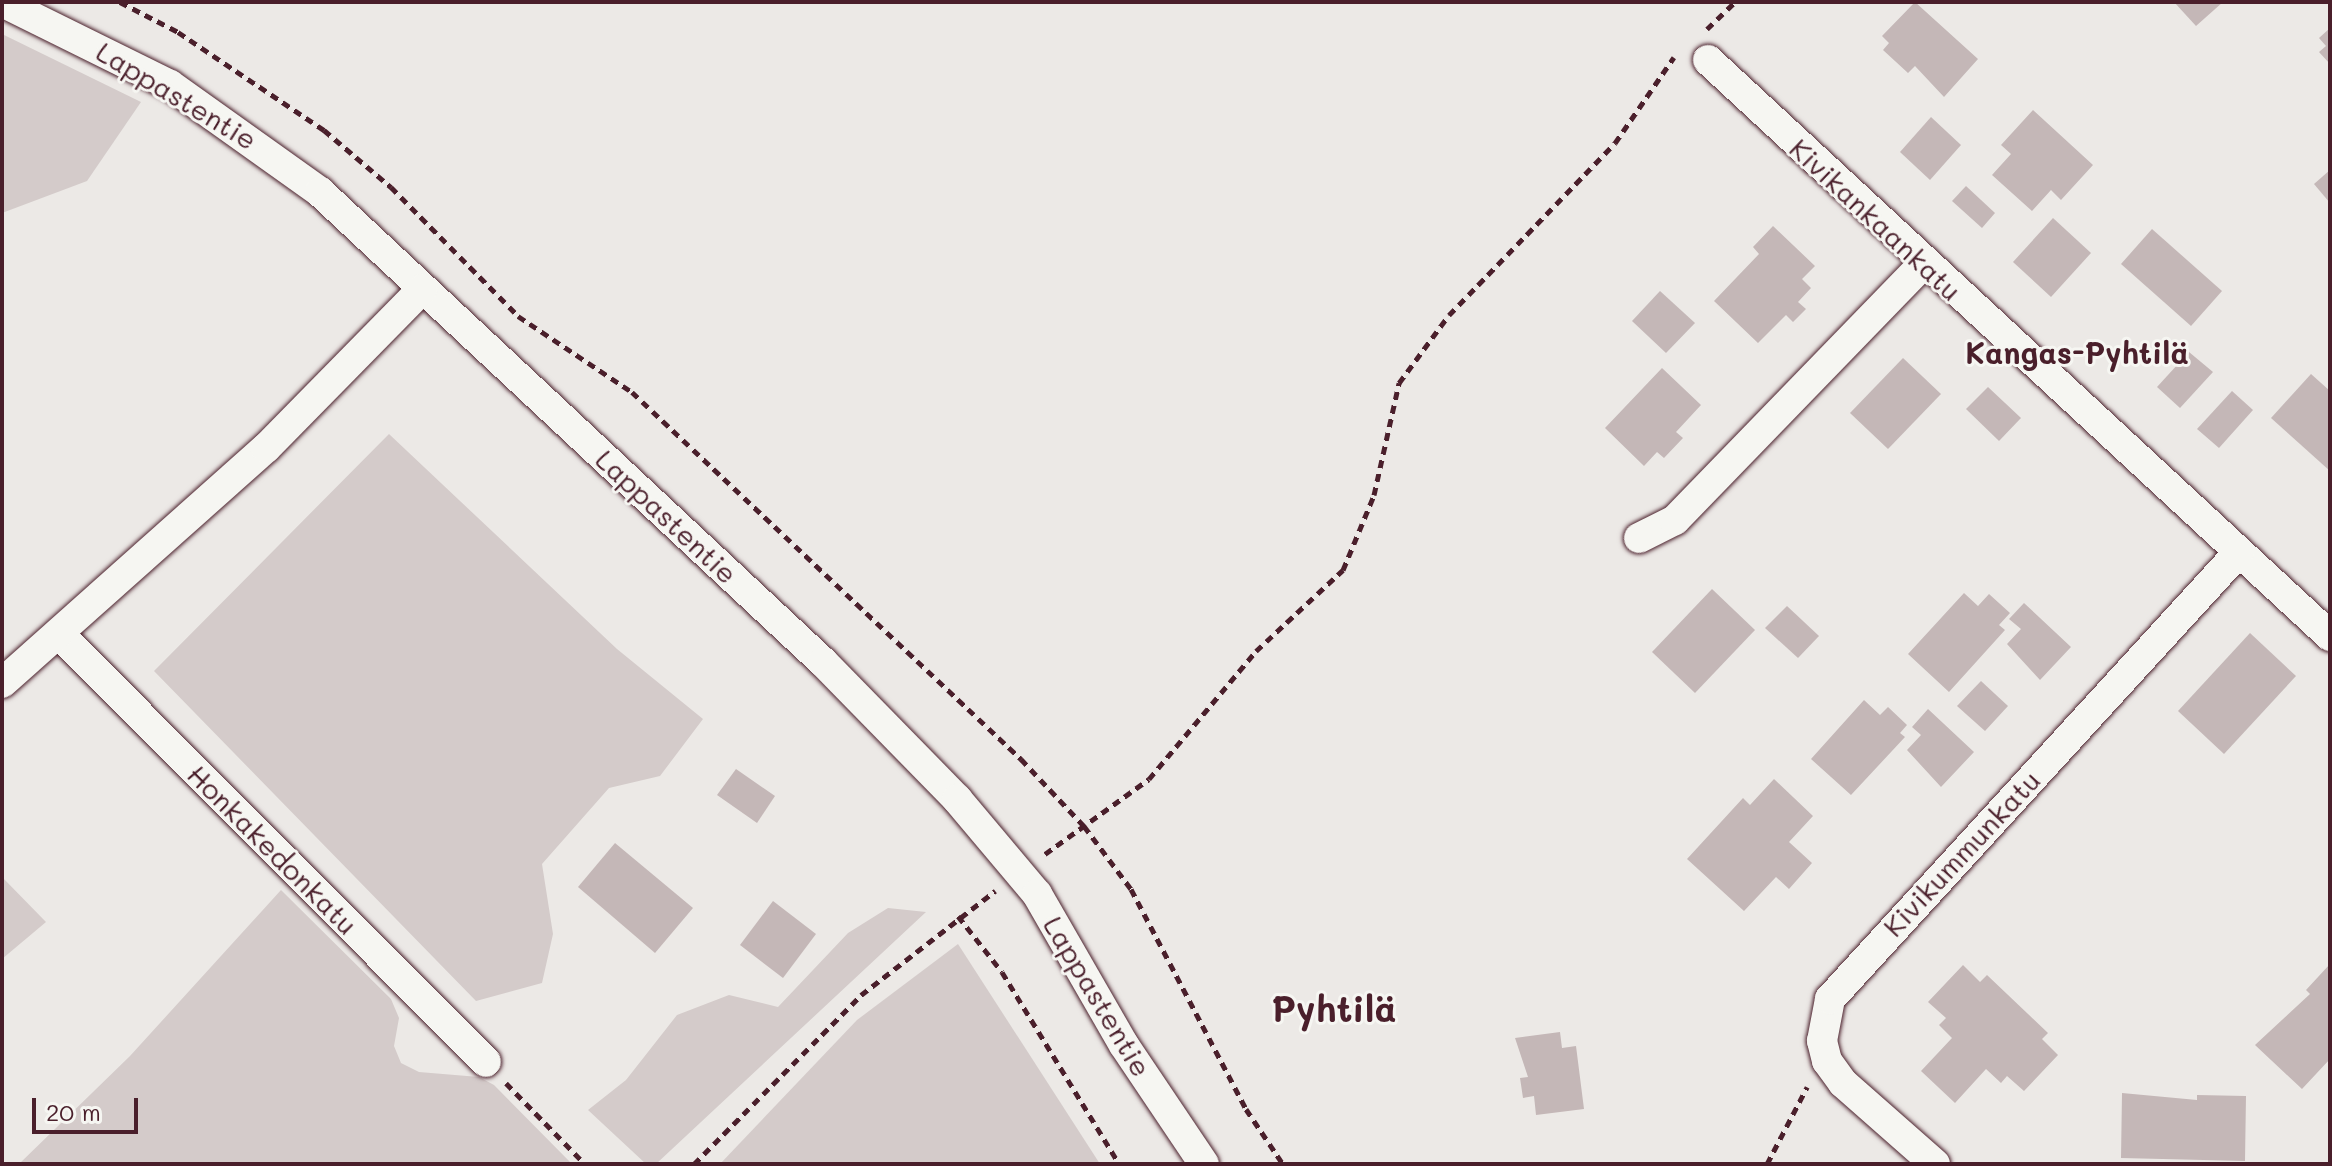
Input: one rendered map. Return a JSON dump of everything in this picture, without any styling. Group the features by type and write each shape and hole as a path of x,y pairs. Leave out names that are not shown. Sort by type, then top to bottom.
{"street":[{"name":"Lappastentie","path":"2,2 156,78 254,139 320,192 823,662 957,799 1019,873 1204,1164"},
{"name":"Kivikankaankatu","path":"1708,60 1923,264 2330,636"},
{"path":"1639,538 1675,520 1923,264"},
{"path":"2,683 60,635 266,448 422,289"},
{"name":"Kivikummunkatu","path":"1827,1061 1823,1020 1842,982 2239,552"},
{"name":"Honkakedonkatu","path":"60,635 486,1062"},
{"path":"1827,1061 1843,1083 1935,1164"}],"path":[{"path":"120,2 178,32 324,130 391,187 518,316 632,392 1084,826 1131,889 1246,1109 1283,1164"},
{"path":"694,1164 861,995 958,916 1149,779 1256,651 1343,570 1374,495 1399,383 1449,315 1615,143 1678,50"},
{"path":"958,916 1002,972 1119,1164"},
{"path":"1767,1164 1827,1061"},
{"path":"486,1062 585,1164"}],"shaded area":[{"path":"2,34 141,102 87,181 2,213"},
{"path":"389,434 617,649 703,719 660,776 609,788 542,864 553,934 542,983 476,1001 154,671"},
{"path":"2,877 46,922 2,959"},
{"path":"281,890 391,999 399,1018 394,1046 401,1063 419,1072 479,1077 494,1085 572,1164 19,1164 130,1056"},
{"path":"888,908 926,912 656,1164 646,1164 588,1110 626,1080 677,1015 729,995 778,1007 848,933"},
{"path":"958,944 1100,1164 720,1164 857,1020"}],"building":[{"path":"1915,2 1978,59 1944,97 1915,66 1908,73 1883,50 1889,43 1882,36"},
{"path":"2174,2 2223,2 2196,26"},
{"path":"2330,28 2330,64 2319,52 2326,46 2319,38"},
{"path":"2033,110 2093,165 2061,200 2051,190 2032,211 1992,175 2011,154 2001,145"},
{"path":"1931,117 1961,145 1930,180 1900,152"},
{"path":"2330,170 2330,203 2314,184"},
{"path":"1966,186 1995,213 1982,228 1952,201"},
{"path":"2053,218 2091,253 2051,297 2013,262"},
{"path":"1773,226 1815,266 1802,279 1811,288 1798,302 1806,309 1793,322 1786,315 1758,343 1714,301 1759,254 1753,247"},
{"path":"2152,229 2222,291 2191,326 2121,264"},
{"path":"1660,291 1695,323 1666,353 1632,321"},
{"path":"2189,352 2213,372 2180,408 2157,387"},
{"path":"1903,358 1941,394 1888,449 1850,413"},
{"path":"1662,368 1701,405 1676,432 1683,438 1664,458 1657,452 1644,466 1605,428"},
{"path":"2311,374 2330,391 2330,471 2271,418"},
{"path":"1988,387 2021,418 1999,441 1966,409"},
{"path":"2232,391 2253,410 2219,448 2197,429"},
{"path":"1712,589 1755,630 1695,693 1652,652"},
{"path":"1964,593 1978,606 1989,594 2010,613 1999,625 2005,630 1949,692 1908,654"},
{"path":"2024,603 2071,647 2040,680 2007,644 2021,629 2009,619"},
{"path":"1787,606 1819,636 1798,658 1765,628"},
{"path":"2250,633 2296,676 2224,754 2178,711"},
{"path":"1981,681 2008,706 1985,731 1957,706"},
{"path":"1864,700 1880,715 1888,707 1907,725 1900,733 1905,737 1851,795 1811,759"},
{"path":"1928,709 1974,752 1941,787 1907,750 1921,735 1912,727"},
{"path":"736,769 775,796 757,823 717,795"},
{"path":"1774,779 1813,816 1789,842 1812,863 1789,889 1776,877 1744,911 1687,859 1743,798 1750,805"},
{"path":"615,843 693,908 655,953 578,887"},
{"path":"773,901 816,934 783,978 740,945"},
{"path":"2330,964 2330,1059 2302,1089 2255,1045 2310,994 2306,990"},
{"path":"1963,965 1980,982 1987,975 2048,1033 2042,1039 2058,1055 2024,1091 2007,1076 2001,1083 1986,1069 1955,1103 1921,1071 1952,1038 1939,1025 1946,1018 1928,1002"},
{"path":"1560,1032 1562,1048 1576,1046 1584,1109 1536,1115 1534,1096 1523,1098 1520,1078 1528,1077 1515,1038"},
{"path":"2122,1093 2197,1100 2197,1095 2246,1096 2245,1161 2121,1158"}],"district":[{"name":"Kangas-Pyhtilä","path":"2077,352"},
{"name":"Pyhtilä","path":"1334,1008"}]}
